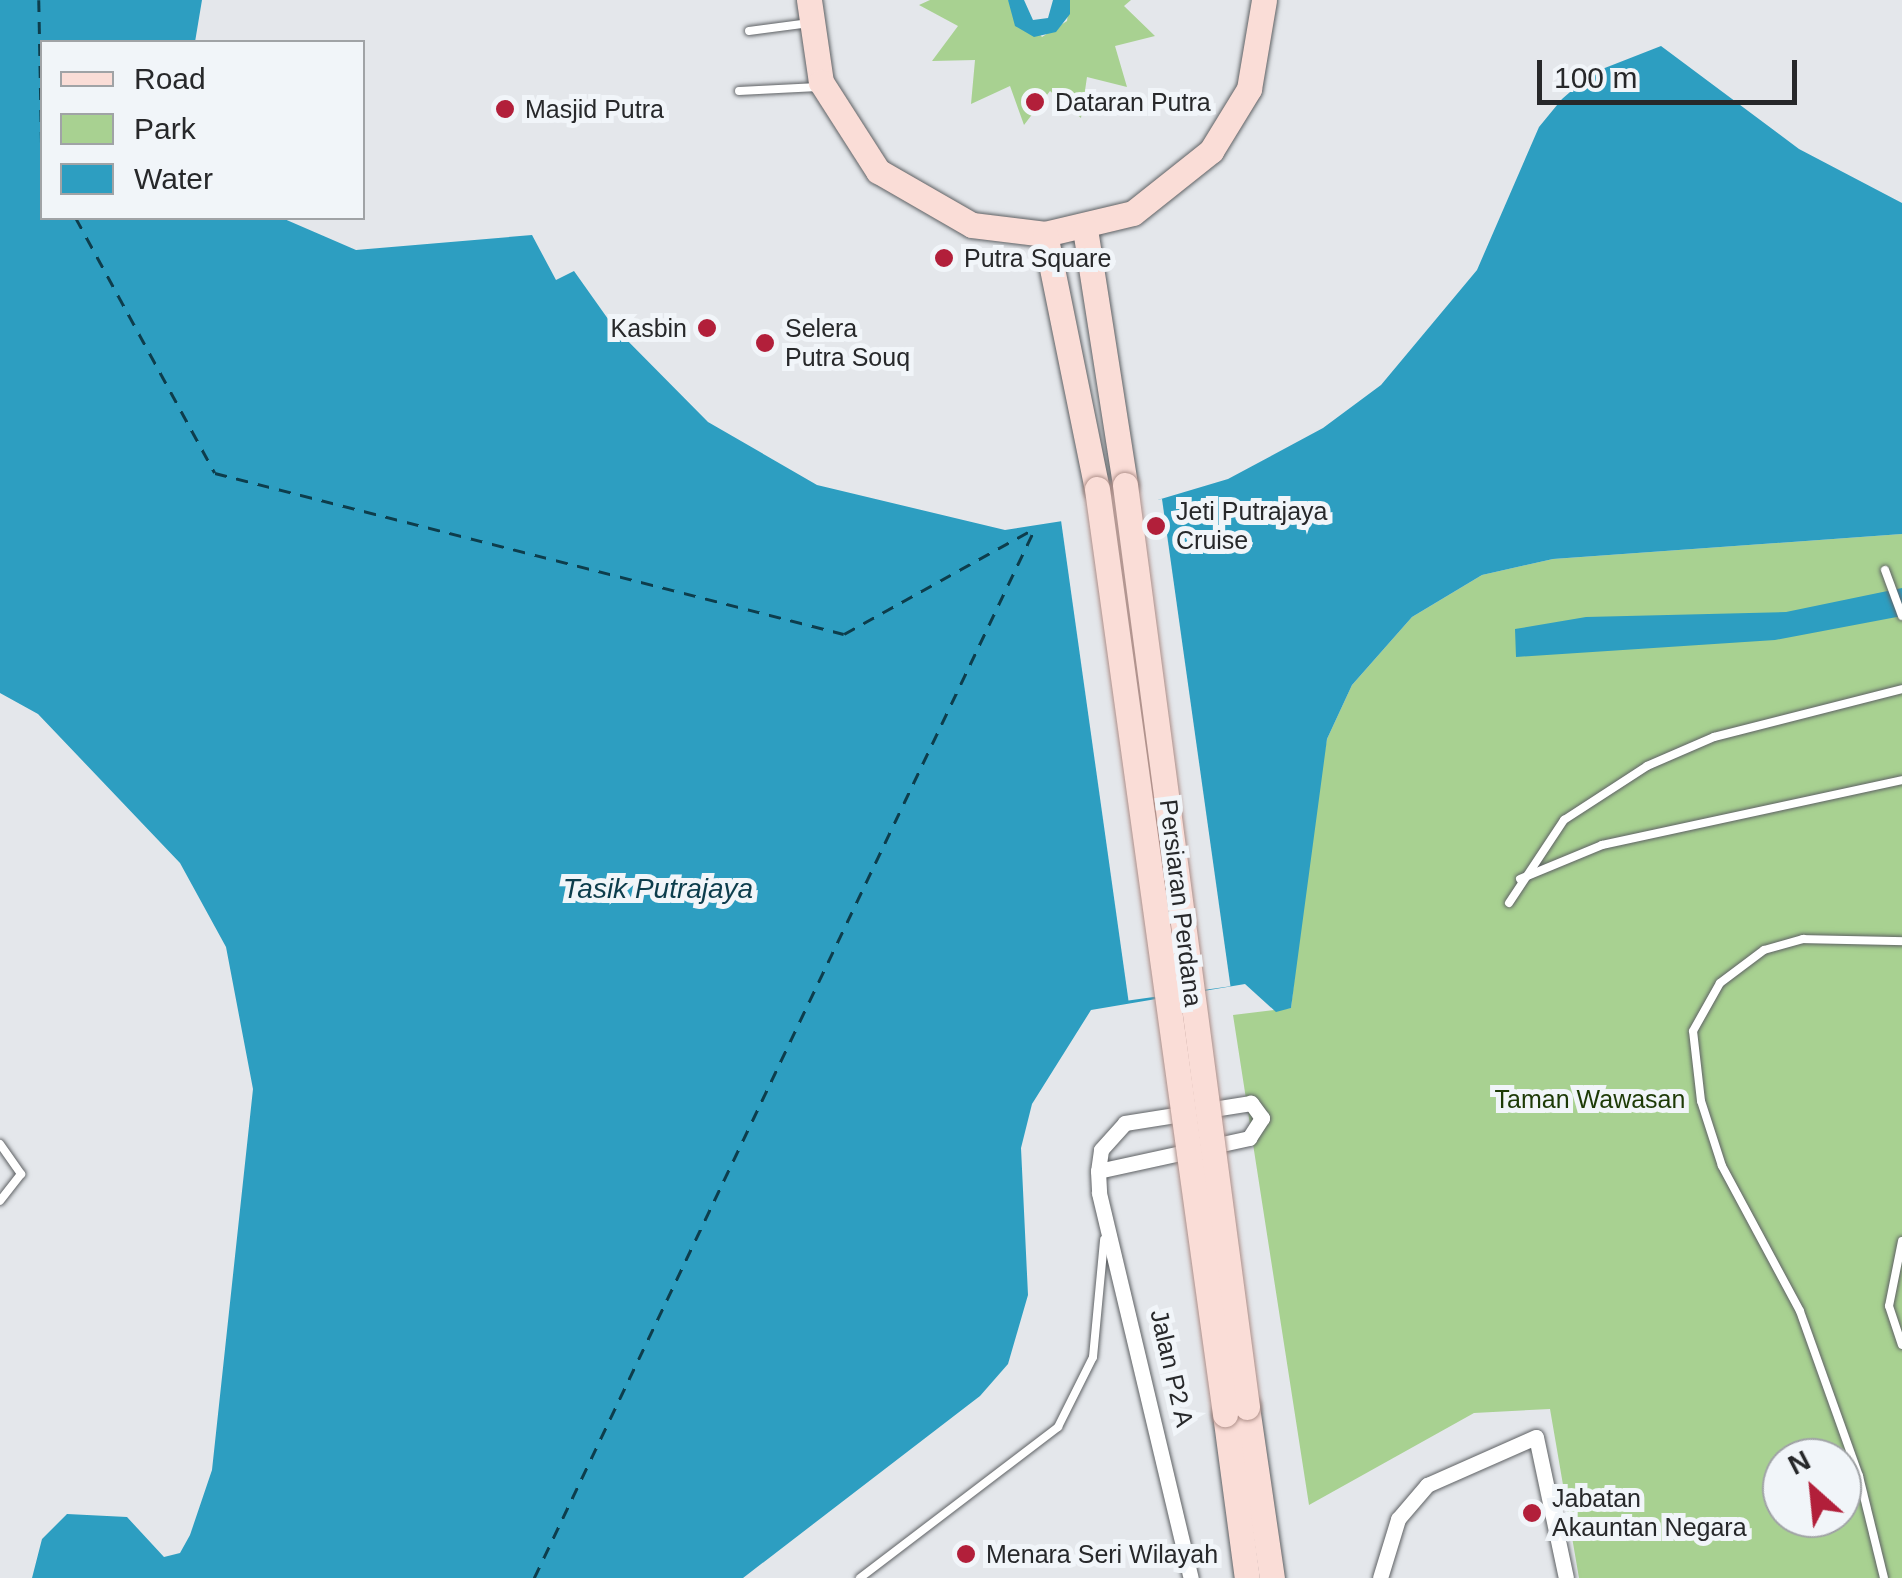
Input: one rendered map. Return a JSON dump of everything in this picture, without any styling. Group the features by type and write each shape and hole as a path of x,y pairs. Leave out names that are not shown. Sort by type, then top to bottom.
{"main road":[{"path":"809,12 823,87 854,144 906,194 972,225 1045,234 1085,229 1149,204 1212,152 1249,89 1264,0"},
{"name":"Persiaran Perdana","path":"1085,229 1125,485 1236,1410 1248,1578"},
{"name":"Persiaran Perdana","path":"1045,234 1097,489 1236,1410 1272,1578"}],"street":[{"path":"1251,1103 1262,1118 1249,1138 1098,1171 1106,1137 1125,1122 1251,1103"},
{"name":"Jalan P2 A","path":"1098,1171 1191,1578"},
{"path":"1380,1578 1398,1519 1426,1485 1536,1437 1566,1578"}],"lane":[{"path":"750,31 809,12"},
{"path":"739,91 823,87"},
{"path":"1886,570 1902,616"},
{"path":"1510,903 1520,878 1564,820 1647,766 1714,737 1902,689"},
{"path":"1520,878 1602,845 1902,780"},
{"path":"1884,1578 1855,1462 1800,1312 1722,1166 1701,1101 1693,1031 1720,983 1764,950 1803,939 1902,941"},
{"path":"0,1144 22,1174 0,1201"},
{"path":"860,1578 1029,1456 1074,1402 1102,1317 1105,1215"},
{"path":"1902,1240 1889,1289 1902,1345"}],"green space":[{"path":"930,0 1008,0 1042,37 1067,21 1070,0 1131,0 1124,6 1155,36 1115,46 1127,87 1087,77 1081,118 1050,91 1024,125 1010,86 971,104 975,60 932,61 958,26 919,5"},
{"name":"Taman Wawasan","path":"1902,534 1902,1578 1579,1578 1550,1409 1474,1413 1309,1505 1233,1015 1291,1008 1313,810 1327,739 1352,685 1412,617 1482,575 1553,559"}],"water":[{"name":"Tasik Putrajaya","path":"0,0 202,0 195,40 40,40 40,220 287,220 356,250 532,235 556,280 574,271 613,326 708,422 817,485 1005,530 1114,513 1228,479 1323,428 1381,385 1477,270 1539,127 1562,99 1592,73 1661,46 1799,149 1902,203 1902,534 1553,559 1482,575 1412,617 1352,685 1327,739 1291,1008 1276,1012 1245,984 1091,1010 1032,1104 1021,1148 1028,1295 1008,1364 980,1396 743,1578 32,1578 42,1539 67,1514 127,1517 164,1557 180,1553 190,1535 212,1470 253,1089 226,947 180,863 38,714 0,693"},
{"path":"1008,0 1024,0 1033,20 1048,18 1053,0 1070,0 1070,14 1056,32 1034,37 1015,26"},
{"path":"1902,588 1902,616 1775,640 1516,657 1515,629 1586,617 1786,612"}],"pier":[{"path":"1162,499 1230,986 1128,1001 1060,513"}],"ferry route":[{"path":"39,0 40,52"},
{"path":"77,220 215,473 844,634 1032,530"},
{"path":"534,1578 1034,530"}],"place":[{"name":"Dataran Putra","path":"1035,102"},
{"name":"Masjid Putra","path":"505,109"},
{"name":"Putra Square","path":"944,258"},
{"name":"Kasbin","path":"707,328"},
{"name":"Selera Putra Souq","path":"765,343"},
{"name":"Jeti Putrajaya Cruise","path":"1156,526"},
{"name":"Jabatan Akauntan Negara","path":"1532,1513"},
{"name":"Menara Seri Wilayah","path":"966,1554"}]}
